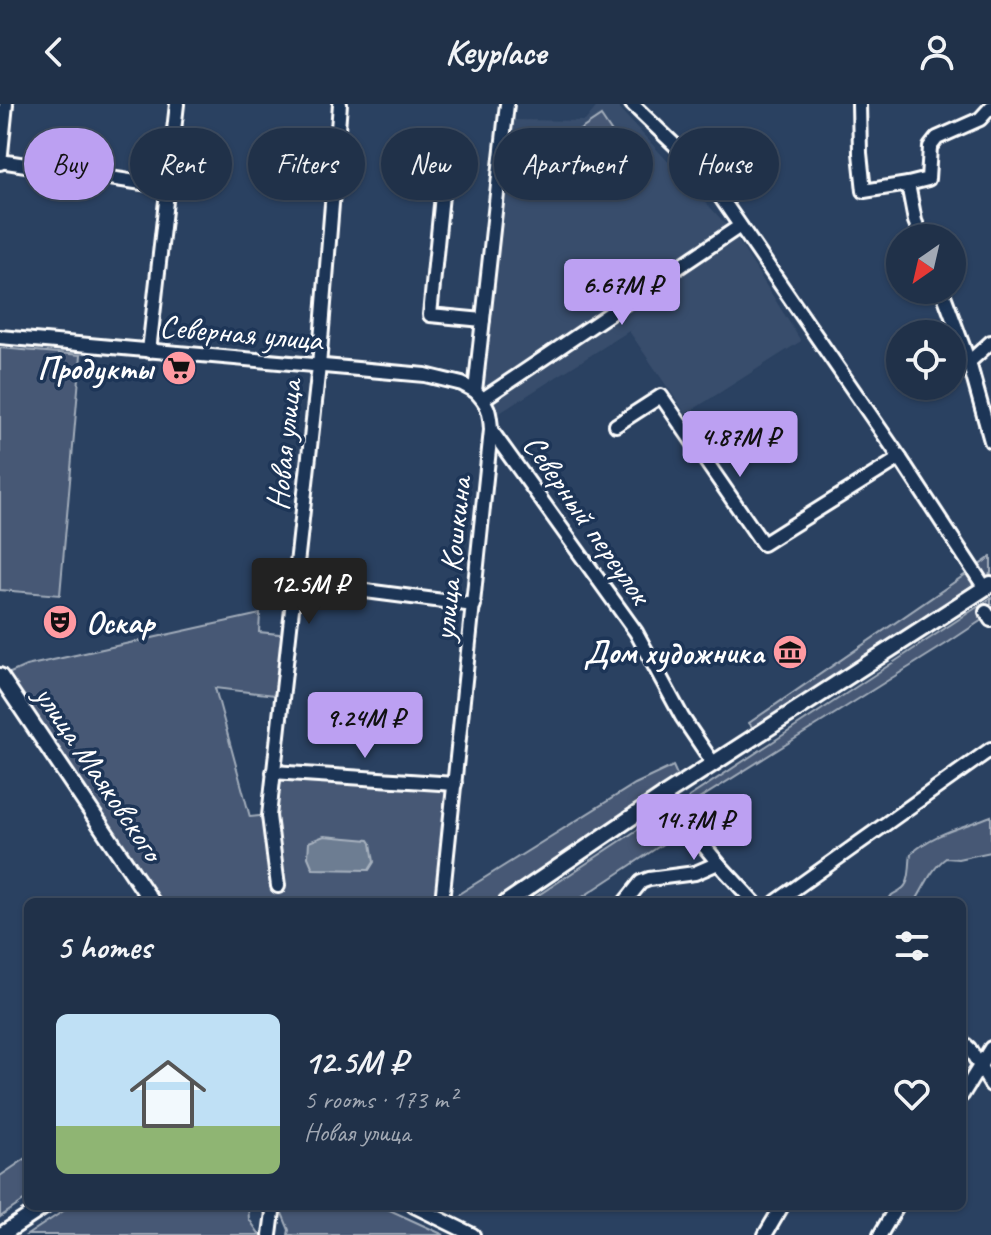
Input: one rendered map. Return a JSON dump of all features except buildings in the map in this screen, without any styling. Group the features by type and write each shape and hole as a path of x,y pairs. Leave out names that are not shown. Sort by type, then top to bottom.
{"main road":[{"path":"513,898 713,763 988,586"},
{"name":"улица Маяковского","path":"0,676 149,898"},
{"path":"1,1235 39,1210"}],"street":[{"path":"6,104 0,162 130,181"},
{"path":"174,128 177,104"},
{"name":"Новая улица","path":"278,886 269,816 319,366 340,104"},
{"name":"улица Кошкина","path":"442,898 491,430 490,411 479,395 483,320 507,104"},
{"path":"632,104 704,173 988,586"},
{"path":"859,104 864,191 928,179 930,147 937,138 980,119 991,107"},
{"path":"908,184 916,224"},
{"path":"149,351 166,200"},
{"path":"442,200 430,315 483,320"},
{"path":"479,395 740,226"},
{"path":"947,304 969,362 991,441"},
{"name":"Северная улица","path":"0,337 425,375 462,384 479,395"},
{"path":"969,362 991,342"},
{"path":"616,425 661,396 763,544 900,458"},
{"name":"Северный переулок","path":"491,430 636,632 682,717 713,763"},
{"path":"296,582 474,605"},
{"path":"782,898 991,749"},
{"path":"273,772 455,784"},
{"path":"663,796 750,898"},
{"path":"628,898 641,882 695,873 718,863"},
{"path":"966,1045 991,1085"},
{"path":"966,1088 991,1048"},
{"path":"270,1235 272,1210"},
{"path":"434,1210 473,1235"},
{"path":"765,1235 780,1210"},
{"path":"880,1235 895,1210"}],"shaded area":[{"path":"599,104 615,104 637,128 510,128 511,120 585,121"},
{"path":"601,116 609,128 583,128"},
{"path":"653,145 669,163 669,200 703,200 732,231 801,341 686,414 629,331 498,414 479,386 501,200 653,200"},
{"path":"0,348 81,355 60,595 0,590"},
{"path":"991,557 991,573 762,727 753,728 749,723"},
{"path":"991,598 991,614 691,804 687,801 689,797"},
{"path":"260,614 259,632 289,635 283,696 215,688 250,817 269,815 275,774 446,791 435,898 157,898 8,678 8,674 26,666"},
{"path":"673,766 678,777 499,898 452,898 635,784"},
{"path":"663,813 684,830 581,898 534,898"},
{"path":"991,816 991,852 958,859 946,858 932,873 917,898 890,898 907,881 911,854 939,836"},
{"path":"324,836 369,840 374,862 369,870 313,869 308,857 309,842"},
{"path":"24,1160 24,1201 0,1217 0,1176"},
{"path":"65,1210 248,1210 249,1219 260,1235 27,1235"},
{"path":"281,1210 390,1210 444,1235 288,1235"}],"place":[{"name":"Продукты","path":"179,368"},
{"name":"Оскар","path":"60,622"},
{"name":"Дом художника","path":"790,652"}]}
